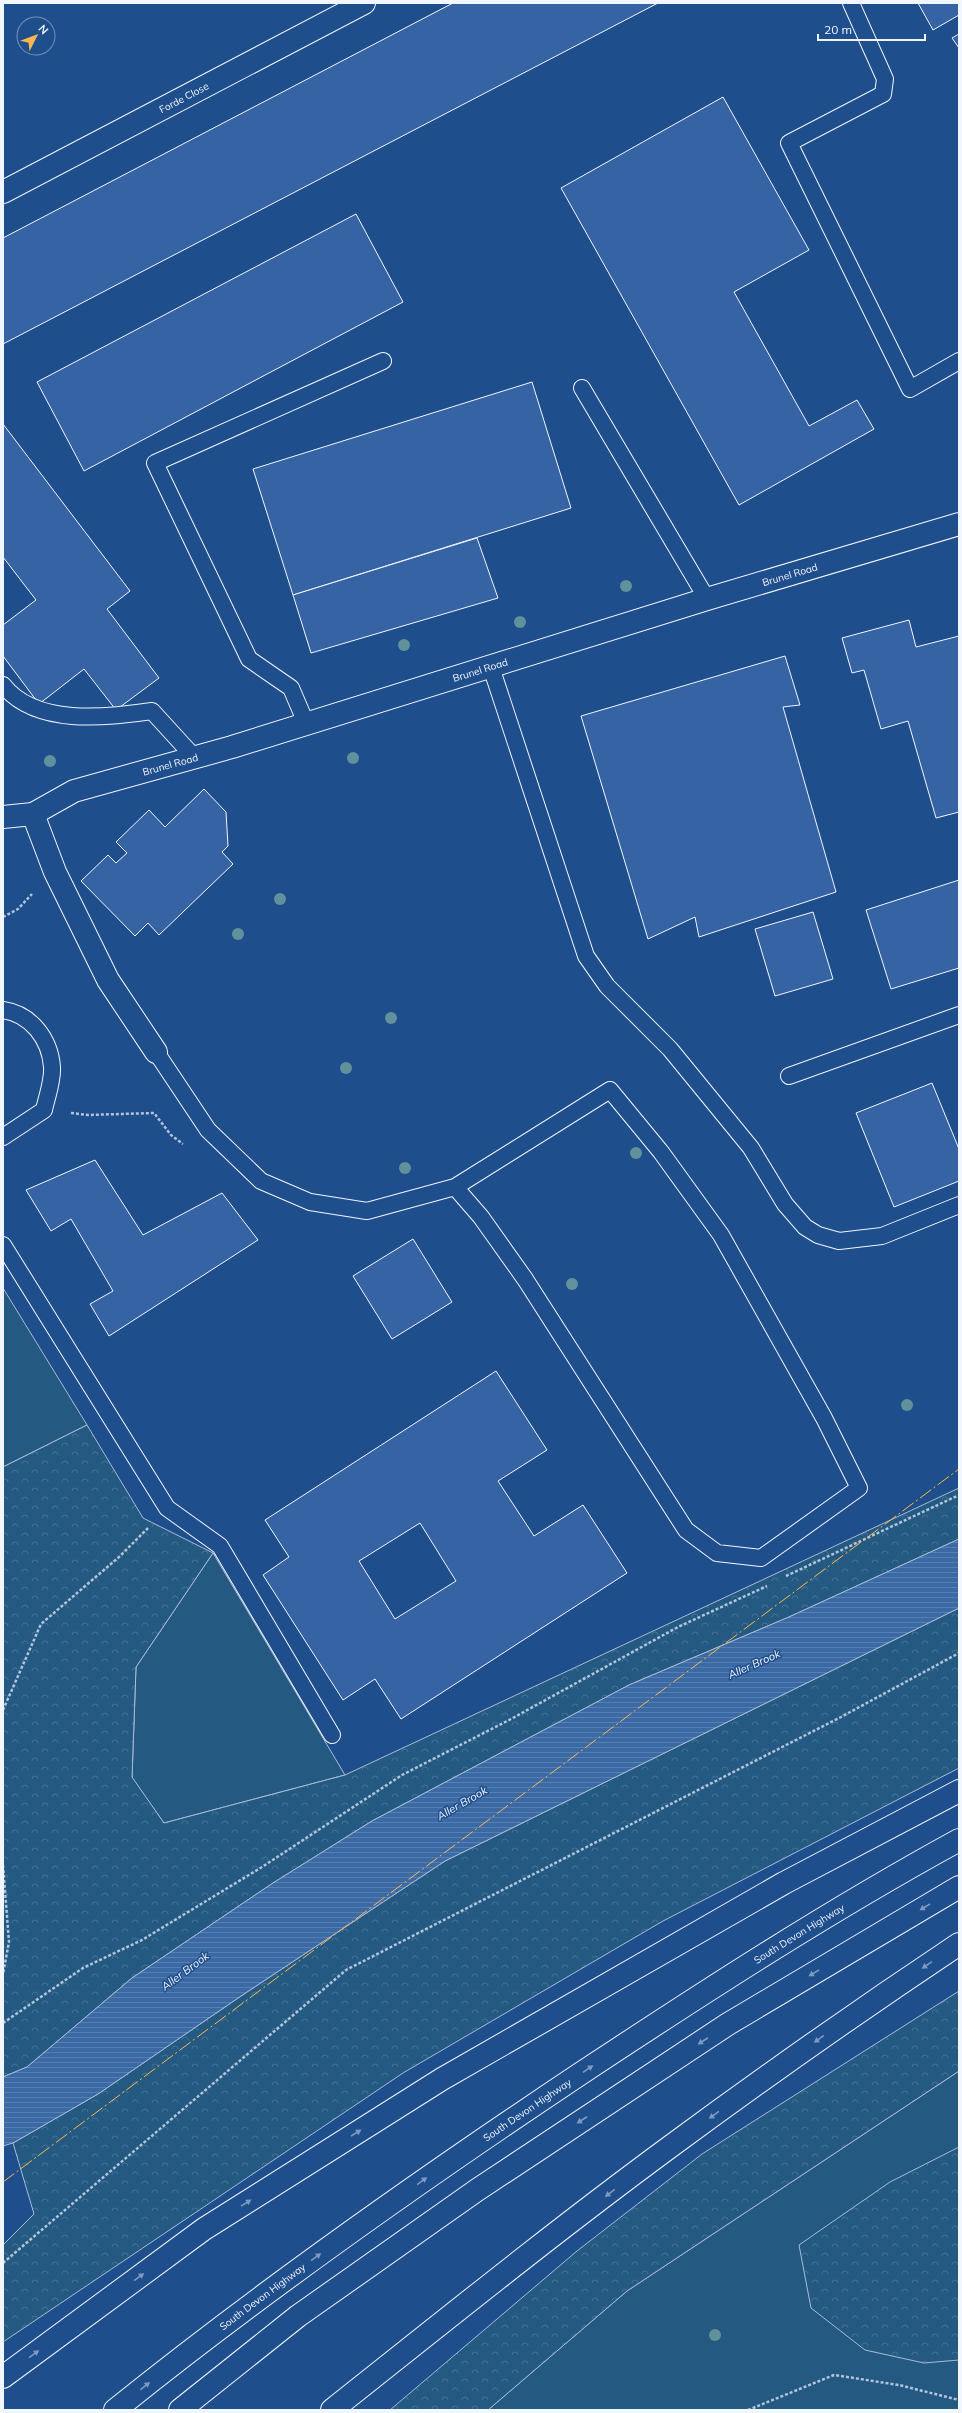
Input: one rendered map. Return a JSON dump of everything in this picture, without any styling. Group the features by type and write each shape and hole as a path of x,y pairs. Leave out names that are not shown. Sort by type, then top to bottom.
{"main road":[{"name":"Forde Close","path":"3,192 364,3"},
{"name":"Brunel Road","path":"3,817 33,814 74,791 194,757 491,667 707,599 959,524"},
{"path":"33,814 55,872 108,980 156,1052"},
{"path":"3,2377 204,2229 442,2079 784,1883 959,1791"},
{"name":"South Devon Highway","path":"115,2410 212,2333 449,2161 729,1975 895,1875 959,1840"},
{"path":"180,2410 298,2316 477,2190 728,2024 959,1887"},
{"path":"332,2410 513,2267 666,2150 834,2028 959,1944"}],"lane":[{"path":"851,3 885,79 883,94 789,143 910,389 959,362"},
{"path":"306,722 291,688 249,660 155,464 383,361"},
{"path":"582,388 707,599"},
{"path":"491,667 586,956 607,986 670,1049 751,1148 785,1204 804,1226 818,1235 839,1241 882,1236 959,1205"},
{"path":"3,685 10,693 27,706 48,714 117,716 152,711 194,757"},
{"path":"3,1010 17,1012 44,1035 52,1066 44,1110 3,1137"},
{"path":"789,1076 959,1015"},
{"path":"156,1052 208,1130 261,1181 310,1202 367,1210 455,1187 610,1090 661,1152 721,1235 824,1418 859,1488 761,1558 717,1553 686,1530 525,1279 481,1217 455,1187"},
{"path":"3,1245 167,1508 220,1546 332,1735"}],"path":[{"path":"3,918 18,908 55,872"},
{"path":"44,1110 88,1115 154,1113 171,1135 189,1148"},
{"path":"782,1578 959,1495"},
{"path":"3,1710 41,1624 119,1557 167,1508"},
{"path":"3,2023 83,1968 142,1940 262,1867 402,1775 511,1719 678,1627 769,1585"},
{"path":"3,2263 346,1970 841,1717 959,1653"},
{"path":"3,1865 9,1942 3,1974"},
{"path":"748,2410 834,2375 899,2385 959,2400"}],"green space":[{"path":"3,1288 87,1425 3,1467"},
{"path":"87,1425 143,1518 213,1553 136,1667 132,1777 164,1823 345,1775 959,1488 959,1539 789,1617 629,1685 372,1821 273,1883 132,1978 27,2067 3,2077 3,1467"},
{"path":"213,1553 345,1775 164,1823 132,1778 136,1667"},
{"path":"959,1608 959,1768 663,1921 403,2073 3,2342 3,2245 34,2214 13,2143 98,2094 241,1996 445,1861"},
{"path":"959,1991 959,2071 627,2291 488,2410 390,2410 577,2251 702,2154"},
{"path":"959,2071 959,2410 488,2410 627,2291"},
{"path":"959,2147 959,2360 924,2363 865,2350 811,2308 799,2245 890,2182"}],"water":[{"name":"Aller Brook","path":"959,1539 959,1608 445,1861 241,1996 98,2094 13,2143 3,2146 3,2077 27,2067 132,1978 273,1883 372,1821 629,1685 789,1617"}],"building":[{"path":"453,3 658,3 3,344 3,238"},
{"path":"918,3 959,3 959,15 933,30"},
{"path":"959,34 959,48 952,38"},
{"path":"723,97 809,250 734,292 809,426 857,400 874,429 739,505 561,188"},
{"path":"356,214 403,302 84,471 37,382"},
{"path":"532,382 571,508 293,595 253,469"},
{"path":"3,424 130,591 107,609 159,678 116,710 84,669 39,704 3,656 3,625 36,600 3,557"},
{"path":"477,538 498,598 311,653 293,595"},
{"path":"909,620 916,647 959,636 959,812 936,818 908,721 881,729 864,670 852,673 842,638"},
{"path":"785,656 800,705 783,707 836,892 699,937 695,917 648,939 581,716"},
{"path":"204,789 226,812 228,846 222,852 233,864 159,935 148,923 135,936 81,881 108,855 116,863 127,853 116,842 149,810 165,827"},
{"path":"959,880 959,968 891,989 866,910"},
{"path":"813,912 833,979 775,996 755,929"},
{"path":"932,1083 959,1149 959,1181 894,1207 856,1113"},
{"path":"95,1160 143,1235 222,1193 258,1240 109,1336 90,1304 113,1291 71,1219 51,1231 26,1190"},
{"path":"413,1239 452,1302 392,1339 353,1276"},
{"path":"496,1371 547,1450 498,1481 534,1536 583,1505 627,1573 401,1719 375,1679 343,1700 263,1575 289,1557 265,1520","holes":["420,1523 456,1581 395,1619 359,1561"]}],"power":[{"path":"3,2182 959,1469"}]}
